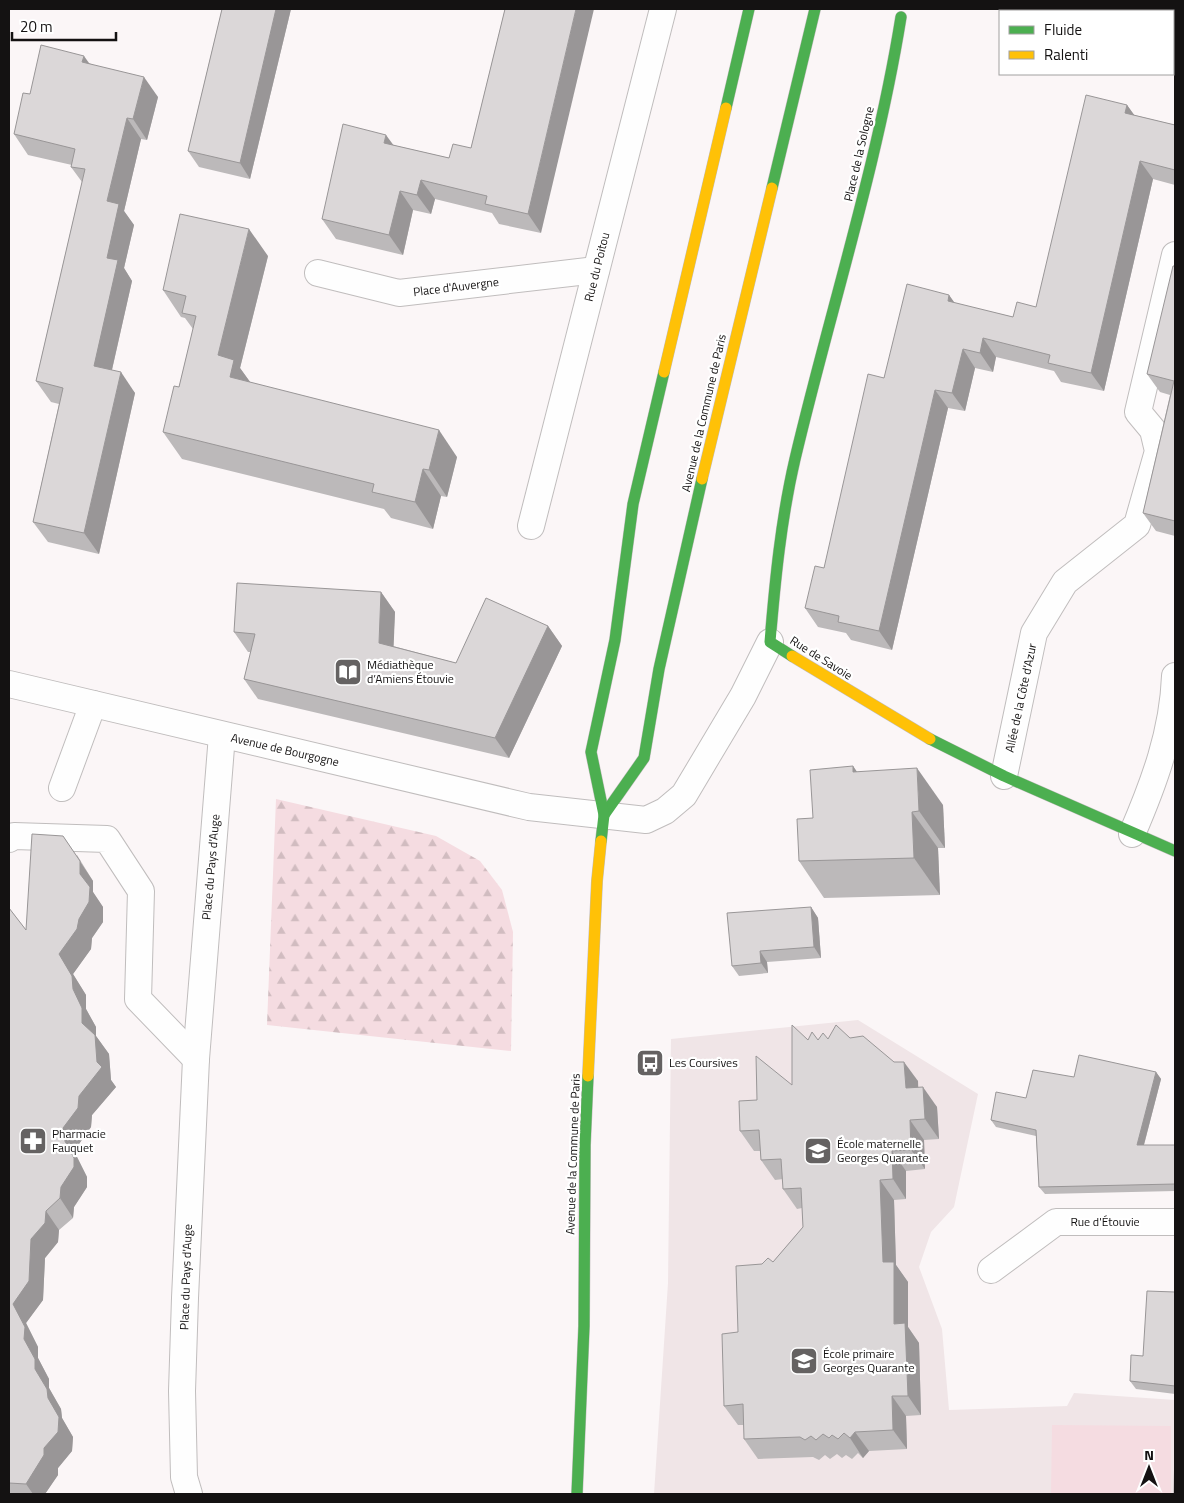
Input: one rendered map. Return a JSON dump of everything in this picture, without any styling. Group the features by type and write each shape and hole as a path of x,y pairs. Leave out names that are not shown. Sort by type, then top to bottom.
{"street":[{"name":"Rue du Poitou","path":"531,526 663,9"},
{"name":"Avenue de la Commune de Paris","path":"578,1494 584,1326 585,1145 597,881 604,815 590,752 615,640 633,504 749,9"},
{"name":"Avenue de la Commune de Paris","path":"604,815 644,758 659,669 814,9"},
{"name":"Place de la Sologne","path":"838,296 868,178 893,66 901,17"},
{"name":"Allée de la Côte d'Azur","path":"1004,776 1034,633 1065,582 1137,525 1158,451 1153,430 1138,412 1175,255"},
{"name":"Place d'Auvergne","path":"318,273 399,293 596,270"},
{"name":"Rue de Savoie","path":"838,296 795,460 775,575 770,642 916,732 1004,776 1132,834 1175,851"},
{"name":"Avenue de Bourgogne","path":"9,684 514,804 646,820 665,811 684,795 744,696 770,642"},
{"path":"1132,834 1155,780 1174,704 1175,676"},
{"path":"62,788 93,704"},
{"name":"Place du Pays d'Auge","path":"189,1494 184,1477 182,1391 196,1059 222,735"},
{"path":"9,839 14,836 108,839 141,891 138,999 196,1059"},
{"name":"Rue d'Étouvie","path":"990,1270 1056,1222 1175,1222"}],"shaded area":[{"path":"858,1020 978,1094 954,1207 931,1232 919,1267 942,1329 949,1410 1067,1406 1074,1393 1175,1400 1175,1494 654,1494 668,1283 671,1039"}],"green space":[{"path":"276,799 436,836 480,861 502,890 513,932 511,1051 267,1025"},
{"path":"1052,1425 1171,1426 1171,1494 1051,1494"}],"building":[{"path":"222,9 276,9 240,163 188,151"},
{"path":"505,9 576,9 528,214 485,204 487,196 421,180 417,195 400,191 389,235 322,219 343,124 386,135 384,143 449,158 453,144 471,148"},
{"path":"41,45 84,56 82,62 144,77 133,119 127,118 107,201 119,204 107,258 118,260 94,366 121,372 84,533 33,522 63,388 36,381 85,169 71,167 75,149 14,134 23,93 30,94"},
{"path":"1086,95 1127,105 1125,113 1175,125 1175,170 1140,161 1091,373 1048,363 1050,355 983,338 980,353 963,349 952,393 935,390 879,631 838,622 839,616 805,608 815,566 824,568 868,374 884,378 907,284 949,295 948,301 1013,317 1017,302 1036,307"},
{"path":"180,214 249,229 218,355 234,360 230,377 439,430 429,470 423,469 415,502 372,492 374,484 163,432 174,386 179,387 196,316 182,313 186,296 163,290"},
{"path":"1173,266 1175,266 1175,521 1143,513 1174,381 1147,374"},
{"name":"Médiathèque d’Amiens Étouvie","path":"237,583 381,592 379,643 456,663 486,598 548,626 495,738 244,679 255,634 234,632"},
{"path":"853,766 853,772 917,768 919,811 912,812 914,858 799,861 797,819 813,818 810,770"},
{"path":"32,834 63,836 80,861 80,874 90,887 89,902 79,919 77,929 59,954 72,976 73,989 82,1008 82,1023 95,1035 97,1062 102,1067 79,1096 78,1108 60,1132 74,1158 74,1167 61,1187 60,1198 46,1211 45,1223 31,1239 29,1281 13,1304 25,1327 24,1339 35,1359 35,1369 47,1389 48,1398 59,1417 58,1432 44,1448 44,1455 26,1484 9,1483 9,908 26,930"},
{"path":"811,907 814,947 760,951 761,963 732,966 727,913"},
{"path":"792,1025 808,1040 812,1032 818,1040 823,1033 828,1039 836,1025 850,1038 863,1036 894,1062 904,1062 906,1088 923,1087 925,1119 910,1120 911,1150 892,1151 893,1179 880,1180 883,1262 894,1262 894,1324 905,1323 908,1396 892,1396 893,1430 855,1432 850,1438 844,1433 838,1439 832,1435 829,1438 823,1434 816,1440 811,1436 805,1440 800,1437 744,1439 743,1404 724,1406 722,1334 738,1332 736,1266 762,1264 768,1258 773,1262 803,1227 801,1188 783,1189 781,1159 761,1160 759,1130 740,1131 739,1101 757,1100 756,1056 792,1085"},
{"path":"1079,1055 1156,1072 1137,1145 1175,1145 1175,1184 1039,1187 1036,1130 991,1120 996,1092 1026,1098 1033,1070 1074,1077"},
{"path":"1147,1291 1175,1292 1175,1386 1130,1381 1131,1355 1143,1356"},
{"path":"1175,1445 1175,1494 1174,1494"}],"traffic: fast":[{"path":"726,108 749,9"},
{"path":"772,188 815,9"},
{"path":"792,656 770,642 782,527 795,459 879,129 901,17"},
{"path":"601,841 604,815 591,752 615,640 633,504 664,372"},
{"path":"604,815 644,758 659,669 702,479"},
{"path":"930,739 1004,776 1175,851"},
{"path":"577,1494 584,1326 585,1145 588,1076"}],"traffic: slow":[{"path":"664,372 726,108"},
{"path":"702,479 772,188"},
{"path":"792,656 930,739"},
{"path":"588,1076 597,881 601,841"}],"place":[{"name":"Médiathèque d’Amiens Étouvie","path":"348,672"},
{"name":"Les Coursives","path":"650,1063"},
{"name":"Pharmacie Fauquet","path":"33,1141"},
{"name":"École maternelle Georges Quarante","path":"818,1151"},
{"name":"École primaire Georges Quarante","path":"804,1361"}]}
